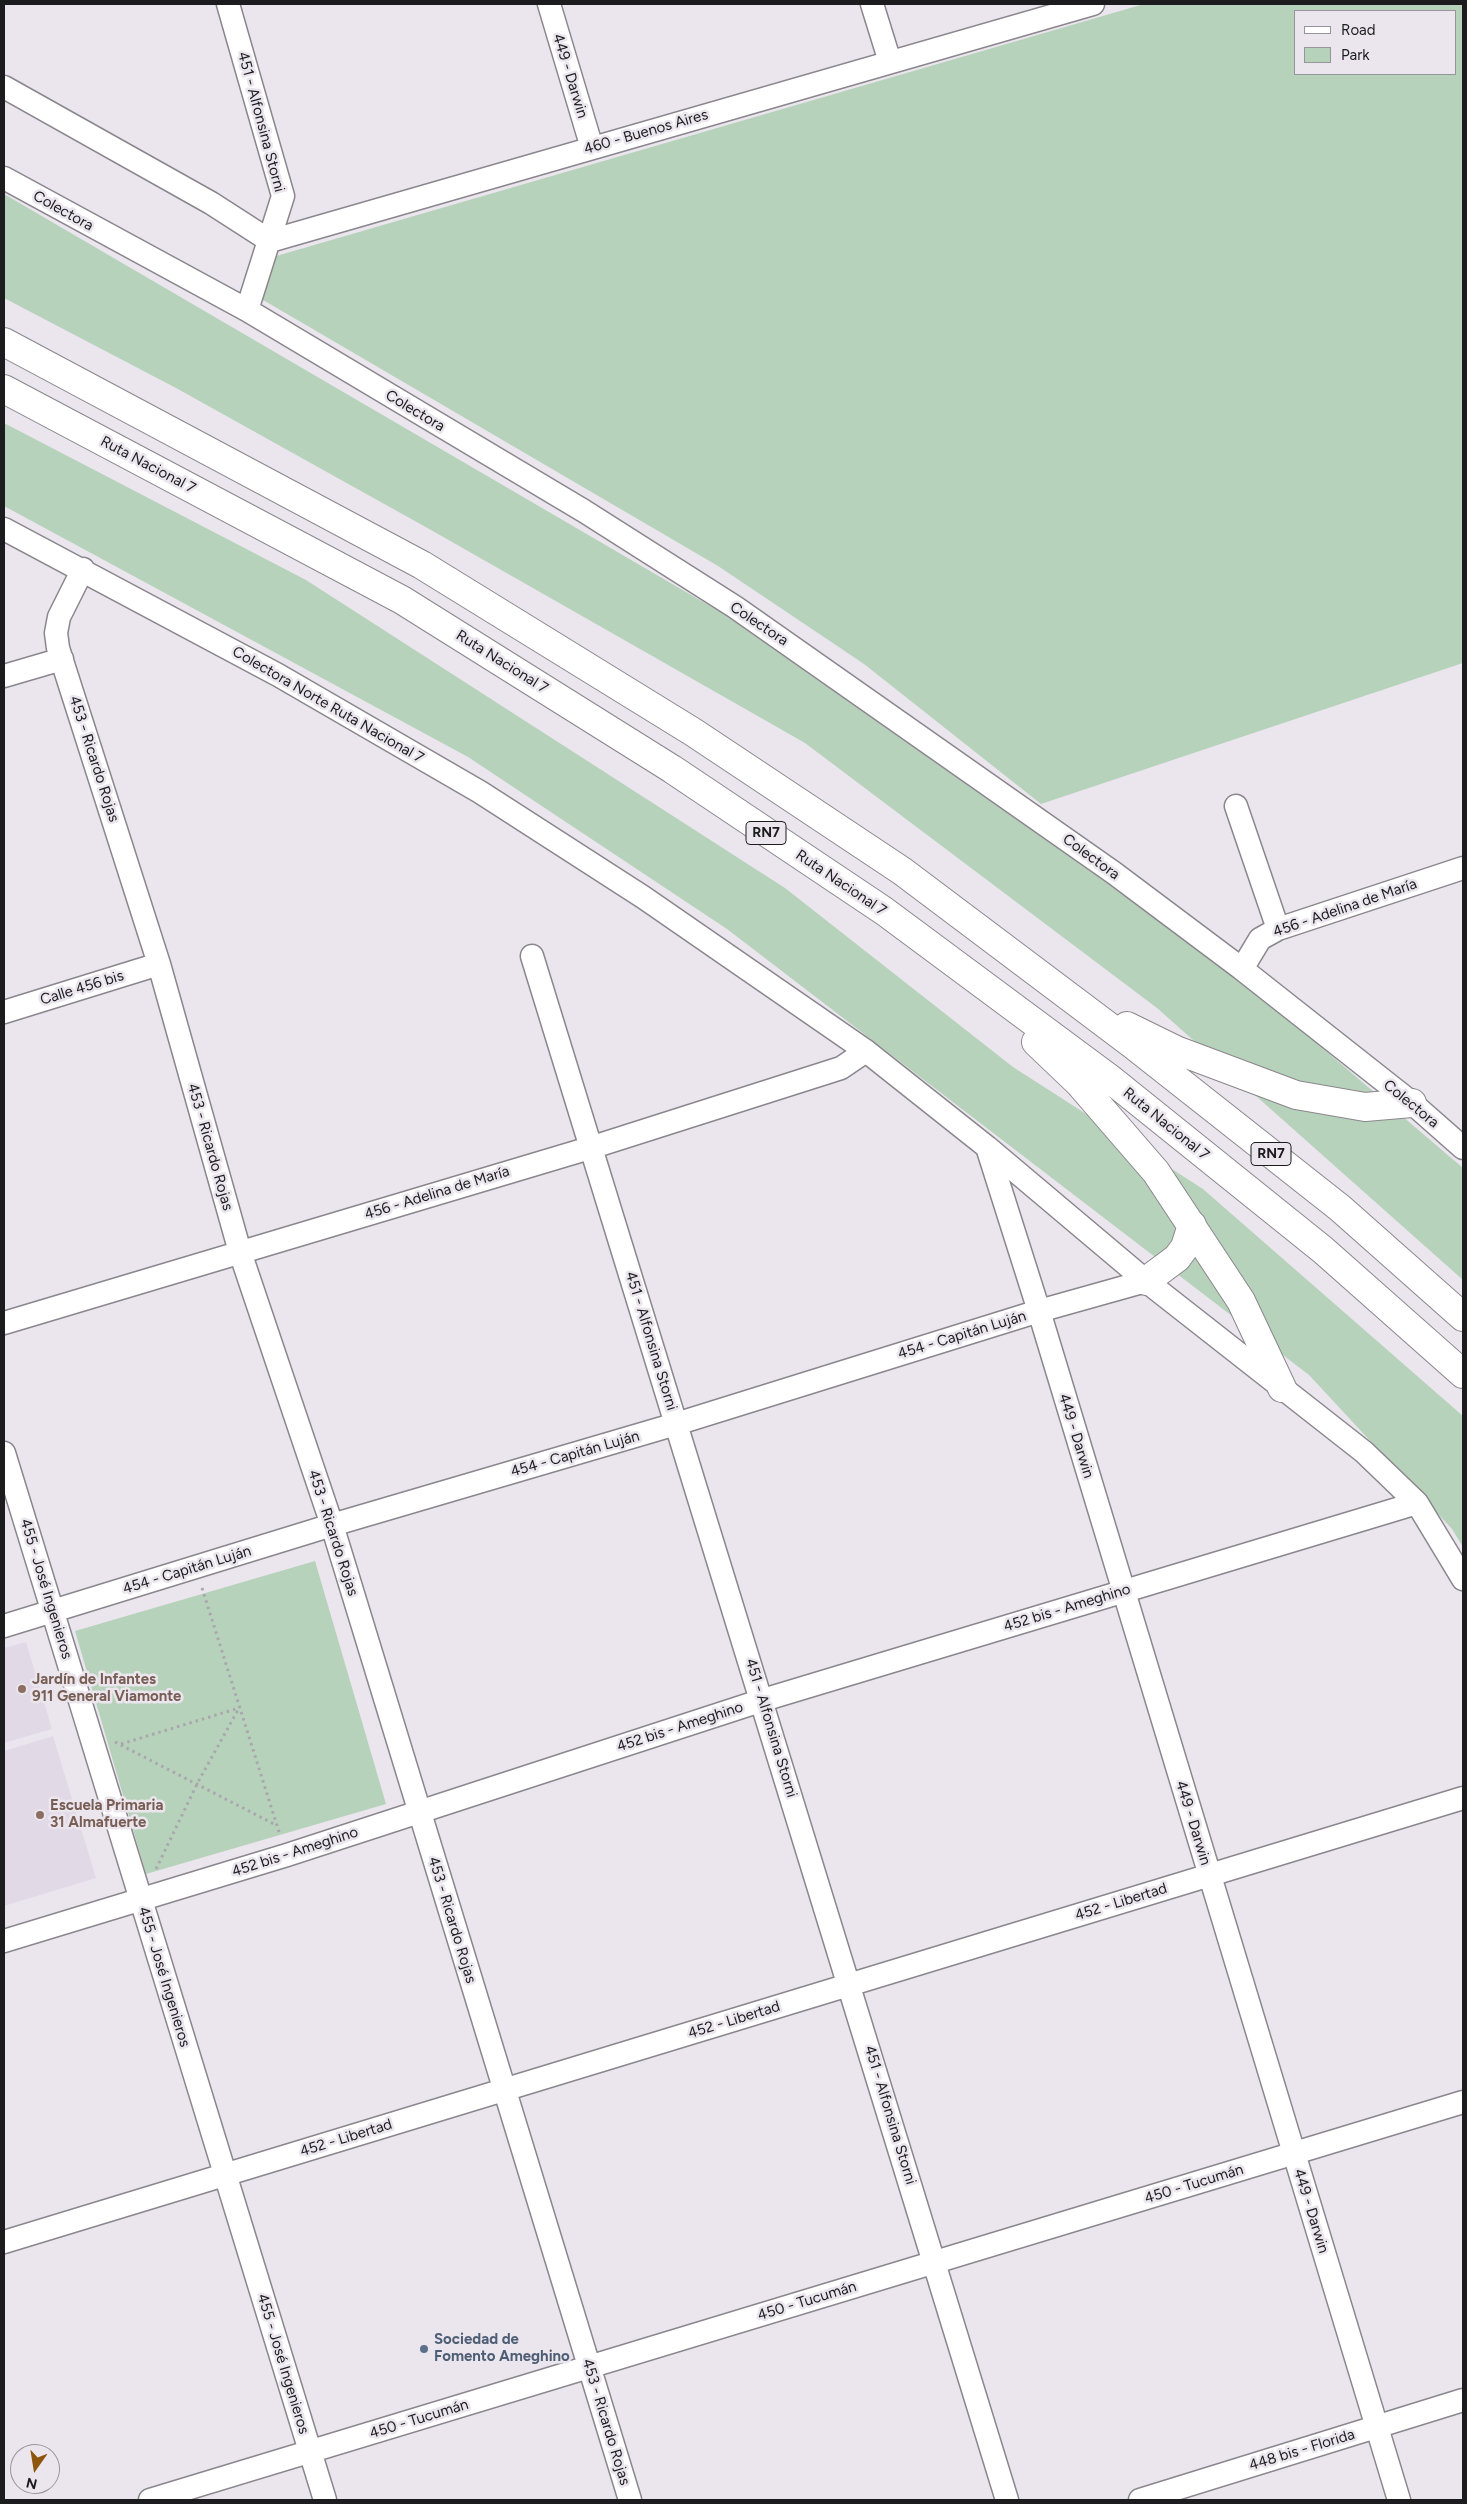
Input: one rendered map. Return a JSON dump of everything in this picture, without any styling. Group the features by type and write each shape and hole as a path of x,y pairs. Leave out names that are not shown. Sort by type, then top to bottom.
{"highway":[{"name":"RN7","path":"4,342 422,564 693,732 902,871 1072,998 1340,1208 1463,1317"},
{"name":"Ruta Nacional 7","path":"4,388 402,600 672,769 884,911 1109,1078 1324,1250 1463,1374"},
{"path":"962,969 1079,1083 1156,1172 1242,1301 1282,1388"},
{"path":"1072,998 1176,1050 1296,1094 1365,1107 1412,1103"},
{"path":"1146,1281 1177,1258 1185,1247 1192,1225"}],"street":[{"name":"451 - Alfonsina Storni","path":"228,4 283,196 270,241"},
{"name":"449 - Darwin","path":"549,4 592,148"},
{"path":"872,4 890,62"},
{"name":"460 - Buenos Aires","path":"270,241 890,62 1040,11 1093,4"},
{"path":"4,87 211,203 270,241 247,310"},
{"name":"Colectora","path":"4,178 247,310 584,511 734,607 1114,873 1242,968 1412,1103 1463,1148"},
{"name":"Colectora Norte Ruta Nacional 7","path":"4,529 83,569 278,675 480,792 644,897 866,1051"},
{"name":"453 - Ricardo Rojas","path":"83,569 58,617 56,633 62,659 159,964 240,1252 332,1525 630,2500"},
{"path":"4,676 62,659"},
{"path":"1236,806 1278,929"},
{"name":"456 - Adelina de María","path":"1242,968 1260,939 1278,929 1463,868"},
{"name":"451 - Alfonsina Storni","path":"532,956 763,1700 1007,2500"},
{"name":"Calle 456 bis","path":"4,1012 159,964"},
{"path":"866,1051 987,1147 1146,1281 1364,1452 1417,1503 1463,1579"},
{"name":"456 - Adelina de María","path":"4,1323 592,1147 841,1068 866,1051"},
{"name":"449 - Darwin","path":"987,1147 1040,1311 1123,1592 1399,2500"},
{"name":"454 - Capitán Luján","path":"4,1626 332,1525 676,1424 1040,1311 1146,1281"},
{"name":"455 - José Ingenieros","path":"4,1452 325,2500"},
{"name":"452 bis - Ameghino","path":"4,1941 140,1901 763,1700 1417,1503"},
{"name":"452 - Libertad","path":"4,2242 1463,1798"},
{"name":"450 - Tucumán","path":"150,2500 1463,2102"},
{"name":"448 bis - Florida","path":"1140,2500 1463,2400"}],"path":[{"path":"195,1567 276,1826 287,1854"},
{"path":"120,1744 240,1708"},
{"path":"140,1901 197,1784 240,1708"},
{"path":"89,1728 276,1826"}],"shaded area":[{"name":"Jardín de Infantes 911 General Viamonte","path":"26,1642 52,1729 4,1743 4,1648"},
{"name":"Escuela Primaria 31 Almafuerte","path":"53,1736 96,1878 4,1906 4,1751"}],"green space":[{"path":"1144,4 1463,4 1463,663 1041,804 864,664 718,566 258,297 266,259"},
{"path":"4,194 722,613 1111,886 1279,1011 1463,1168 1463,1280 1157,1008 805,743 431,530 176,388 4,298"},
{"path":"4,423 306,580 785,888 1013,1067 1203,1189 1463,1416 1463,1547 1452,1529 1309,1375 727,929 468,757 4,506"},
{"path":"315,1561 386,1804 146,1874 75,1631"}],"place":[{"name":"Jardín de Infantes 911 General Viamonte","path":"22,1689"},
{"name":"Escuela Primaria 31 Almafuerte","path":"40,1815"},
{"name":"Sociedad de Fomento Ameghino","path":"424,2349"}]}
